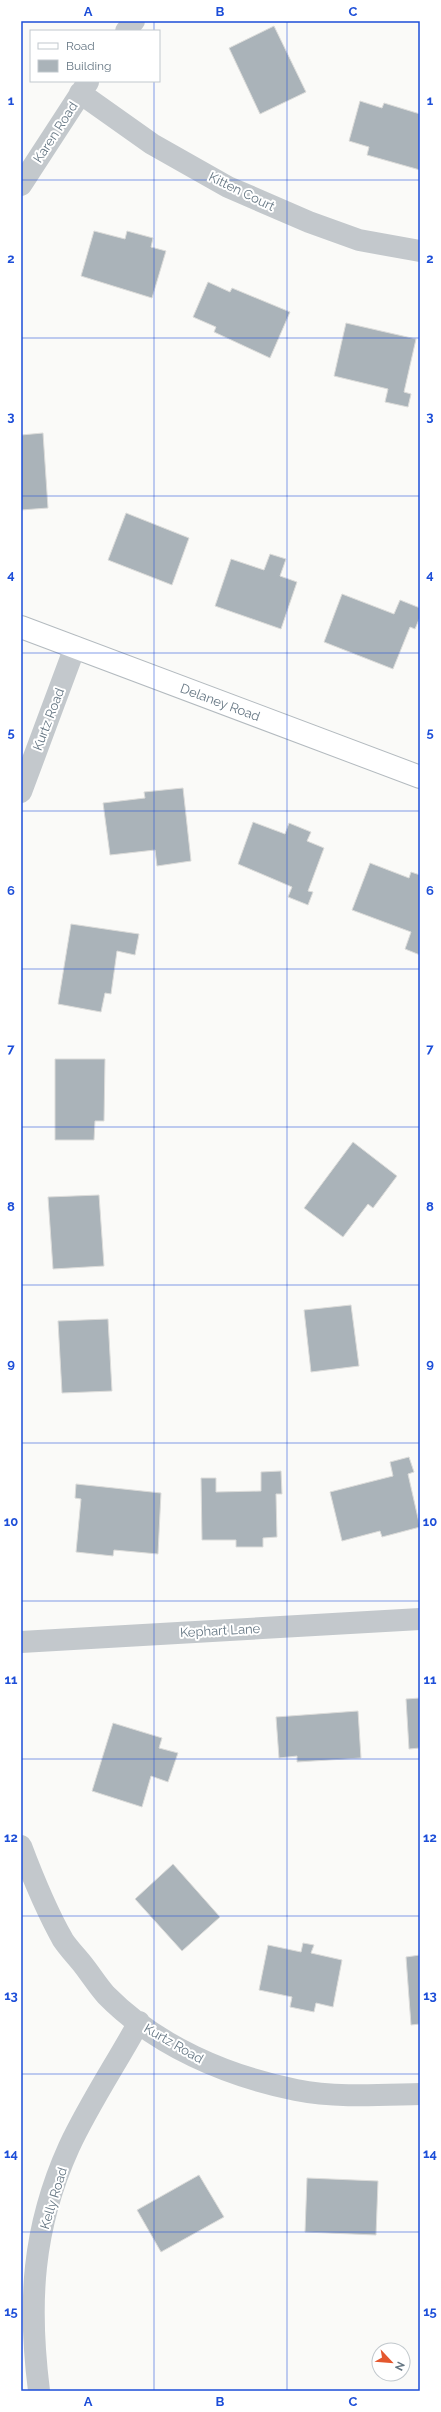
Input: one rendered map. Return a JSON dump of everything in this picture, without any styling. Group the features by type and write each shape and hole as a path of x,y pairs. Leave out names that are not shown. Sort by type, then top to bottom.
{"street":[{"path":"127,30 134,21"},
{"name":"Karen Road","path":"21,184 85,87"},
{"name":"Kitten Court","path":"85,87 152,144 228,187 309,222 359,240 420,251"},
{"name":"Delaney Road","path":"21,627 420,777"},
{"name":"Kurtz Road","path":"21,792 76,647"},
{"name":"Kephart Lane","path":"21,1642 420,1619"},
{"name":"Kurtz Road","path":"21,1846 37,1891 64,1941 106,1994 139,2022 194,2057 244,2077 297,2090 363,2096 420,2094"},
{"name":"Kelly Road","path":"40,2391 33,2340 34,2281 38,2247 52,2190 70,2147 139,2022"}],"building":[{"path":"274,26 306,92 260,114 229,48"},
{"path":"360,101 382,108 384,103 420,114 420,170 367,155 369,147 349,141"},
{"path":"94,231 125,239 127,231 153,238 151,247 166,251 152,298 81,276"},
{"path":"208,282 230,292 232,288 290,312 270,358 214,332 216,327 193,317"},
{"path":"346,323 416,339 404,392 411,394 408,407 385,402 388,389 334,376"},
{"path":"43,433 48,508 21,510 21,435"},
{"path":"126,513 189,538 172,585 108,560"},
{"path":"270,554 286,559 280,576 297,582 281,629 215,606 231,559 264,570"},
{"path":"342,594 394,614 400,600 420,608 420,617 415,629 410,627 393,669 324,642"},
{"path":"183,788 191,861 157,866 155,850 110,855 103,803 145,798 144,792"},
{"path":"253,822 285,834 289,823 311,832 307,841 324,848 308,891 313,892 308,905 288,897 292,887 238,864"},
{"path":"370,863 409,878 411,872 420,875 420,955 405,949 411,932 352,910"},
{"path":"71,924 139,934 135,955 117,951 111,994 105,993 101,1012 58,1004"},
{"path":"55,1059 105,1059 104,1121 95,1121 94,1140 55,1140"},
{"path":"353,1142 397,1176 373,1208 368,1204 343,1237 304,1208"},
{"path":"99,1195 104,1266 53,1269 48,1197"},
{"path":"351,1305 359,1366 311,1372 304,1310"},
{"path":"108,1319 112,1391 62,1393 58,1321"},
{"path":"409,1457 414,1472 408,1474 420,1527 382,1537 380,1531 342,1541 330,1492 393,1476 390,1462"},
{"path":"281,1471 282,1494 276,1494 277,1537 263,1538 263,1547 236,1547 236,1540 202,1540 201,1478 216,1478 216,1492 261,1491 261,1472"},
{"path":"76,1484 161,1493 158,1554 114,1550 113,1556 76,1552 81,1499 75,1498"},
{"path":"420,1698 420,1748 409,1749 406,1699"},
{"path":"358,1711 361,1758 297,1762 297,1756 279,1758 276,1717"},
{"path":"113,1723 162,1738 159,1748 178,1753 168,1782 151,1776 142,1807 92,1791"},
{"path":"173,1864 220,1917 182,1951 135,1899"},
{"path":"303,1943 314,1945 311,1953 342,1960 333,2007 316,2003 314,2012 290,2007 292,1997 259,1990 268,1945 301,1952"},
{"path":"420,1955 420,2024 411,2025 406,1957"},
{"path":"199,2175 224,2217 161,2252 137,2210"},
{"path":"307,2178 378,2181 376,2235 305,2232"}]}
